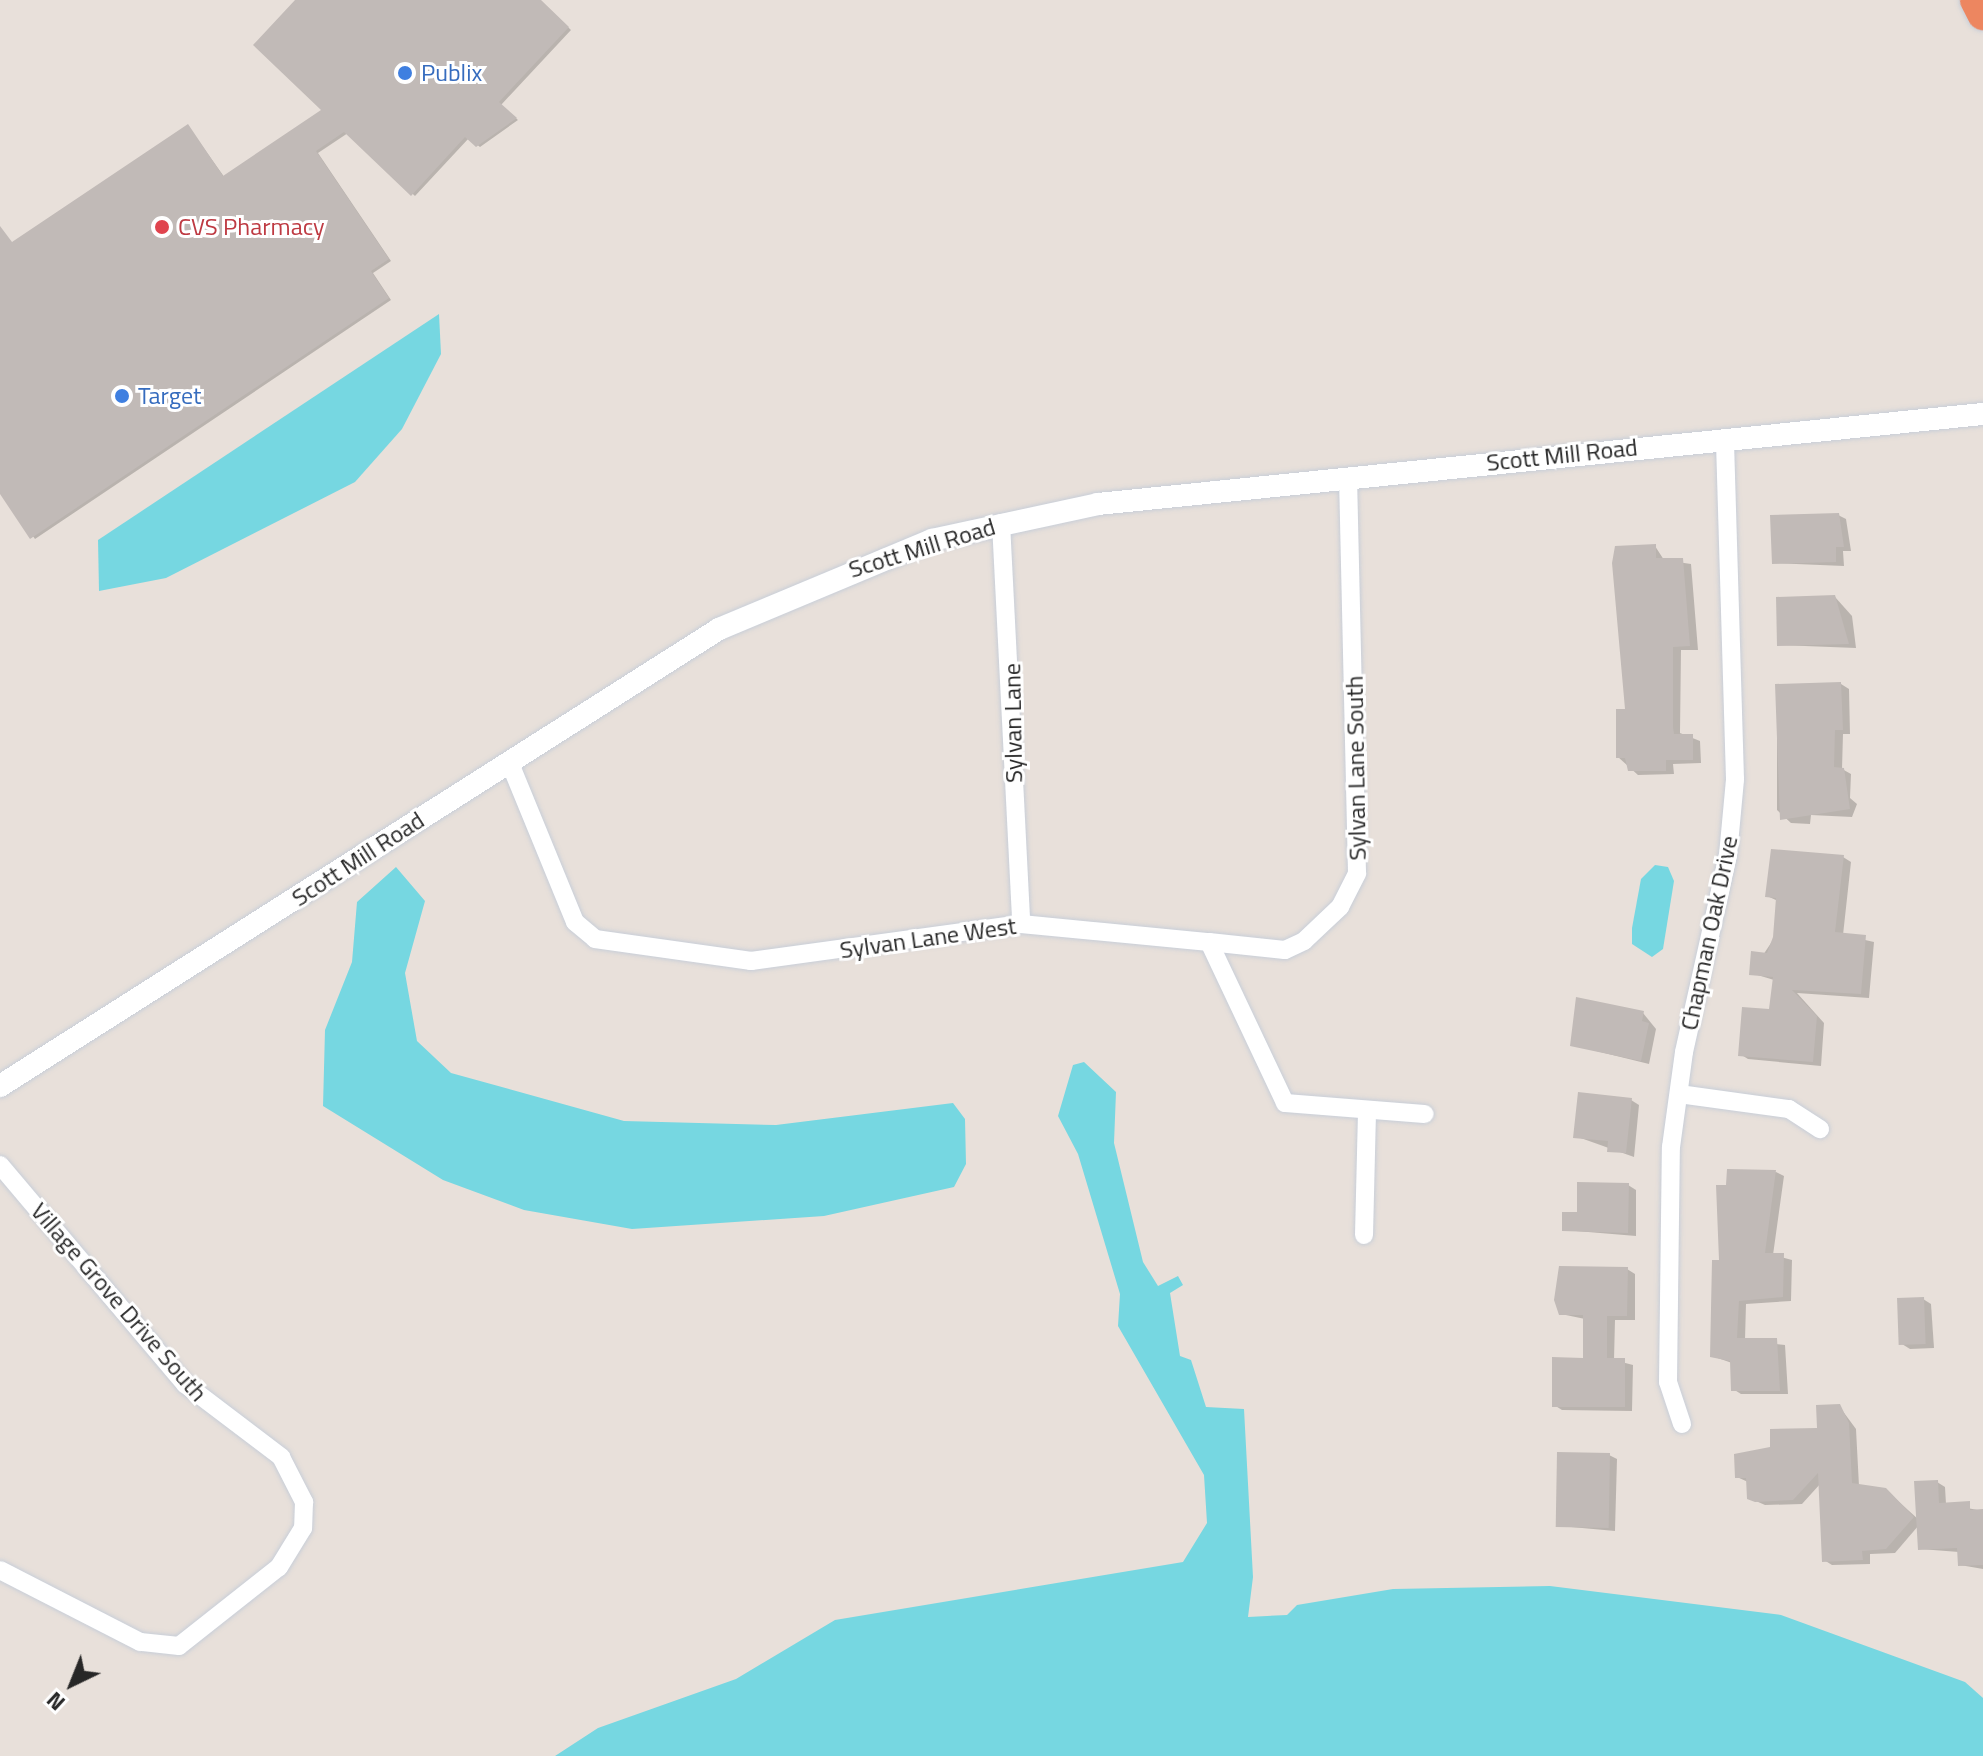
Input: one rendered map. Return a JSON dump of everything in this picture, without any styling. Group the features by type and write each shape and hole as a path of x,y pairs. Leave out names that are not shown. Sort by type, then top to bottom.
{"highway":[{"path":"1976,0 1983,14"}],"street":[{"name":"Scott Mill Road","path":"0,1086 719,629 857,566 1001,523 1098,504 1983,414"},
{"name":"Chapman Oak Drive","path":"1682,1424 1668,1382 1679,1094 1728,855 1735,779 1725,439"},
{"name":"Sylvan Lane South","path":"1209,942 1285,950 1304,941 1340,907 1357,873 1348,477"},
{"name":"Sylvan Lane","path":"1001,523 1021,924"},
{"name":"Sylvan Lane West","path":"509,761 575,922 595,939 629,947 751,961 1021,924 1209,942"},
{"path":"1209,942 1285,1103 1425,1114"},
{"path":"1679,1094 1789,1109 1820,1129"},
{"path":"1364,1235 1367,1110"},
{"name":"Village Grove Drive South","path":"0,1165 185,1384 281,1457 304,1502 303,1528 279,1567 179,1646 140,1642 0,1570"}],"water":[{"path":"439,314 441,354 402,429 355,482 166,578 99,591 98,540"},
{"path":"1655,865 1668,867 1674,881 1663,949 1652,957 1632,944 1632,928 1641,879"},
{"path":"396,867 425,901 405,973 417,1041 451,1073 624,1121 776,1125 953,1103 965,1119 966,1164 954,1187 824,1216 632,1229 524,1210 443,1180 323,1106 325,1030 352,962 357,902"},
{"path":"1084,1062 1116,1092 1114,1143 1143,1262 1158,1286 1178,1276 1183,1285 1170,1293 1180,1356 1191,1360 1206,1407 1244,1409 1253,1577 1248,1617 1287,1615 1297,1605 1393,1589 1550,1586 1781,1615 1965,1682 1983,1698 1983,1756 555,1756 598,1728 736,1679 835,1620 1183,1562 1207,1523 1204,1475 1118,1326 1120,1294 1078,1154 1058,1116 1073,1065"}],"building":[{"name":"Target","path":"295,0 541,0 569,27 499,102 517,118 476,147 465,137 411,196 344,132 316,151 389,259 371,271 389,298 30,539 0,494 0,226 12,242 188,124 223,176 321,110 253,45"},
{"path":"1839,513 1844,547 1836,547 1836,562 1772,564 1770,515"},
{"path":"1656,544 1656,558 1683,558 1690,646 1673,647 1673,727 1674,734 1693,734 1693,760 1666,760 1666,771 1628,771 1625,758 1616,758 1616,709 1625,709 1612,563 1615,546"},
{"path":"1835,595 1849,644 1777,646 1776,597"},
{"path":"1841,682 1843,730 1835,730 1834,767 1844,768 1850,809 1780,820 1775,684"},
{"path":"1771,849 1844,855 1835,932 1866,935 1861,994 1792,990 1817,1016 1813,1062 1738,1056 1742,1007 1769,1009 1773,977 1749,975 1751,951 1767,953 1773,937 1776,898 1765,897"},
{"path":"1576,997 1644,1011 1642,1021 1649,1023 1641,1061 1570,1046"},
{"path":"1578,1092 1632,1098 1626,1153 1607,1152 1608,1141 1573,1138"},
{"path":"1727,1169 1776,1170 1765,1253 1784,1253 1783,1297 1739,1301 1737,1338 1777,1338 1780,1391 1731,1391 1730,1361 1710,1357 1712,1260 1719,1260 1716,1185 1726,1185"},
{"path":"1577,1182 1629,1183 1628,1233 1562,1231 1562,1212 1577,1212"},
{"path":"1559,1266 1628,1267 1627,1316 1607,1316 1607,1358 1625,1358 1625,1407 1552,1407 1552,1357 1583,1358 1583,1315 1559,1315 1554,1300"},
{"path":"1924,1297 1926,1344 1899,1345 1897,1298"},
{"path":"1840,1404 1849,1423 1852,1483 1886,1488 1914,1517 1886,1549 1862,1551 1863,1560 1822,1562 1818,1473 1793,1500 1755,1502 1747,1499 1746,1478 1735,1478 1734,1454 1770,1447 1770,1429 1817,1428 1816,1405"},
{"path":"1557,1452 1610,1453 1609,1528 1556,1527"},
{"path":"1938,1480 1939,1503 1970,1501 1970,1510 1983,1509 1983,1565 1958,1566 1957,1548 1918,1550 1914,1481"}],"place":[{"name":"Publix","path":"405,73"},
{"name":"CVS Pharmacy","path":"162,227"},
{"name":"Target","path":"122,396"}]}
